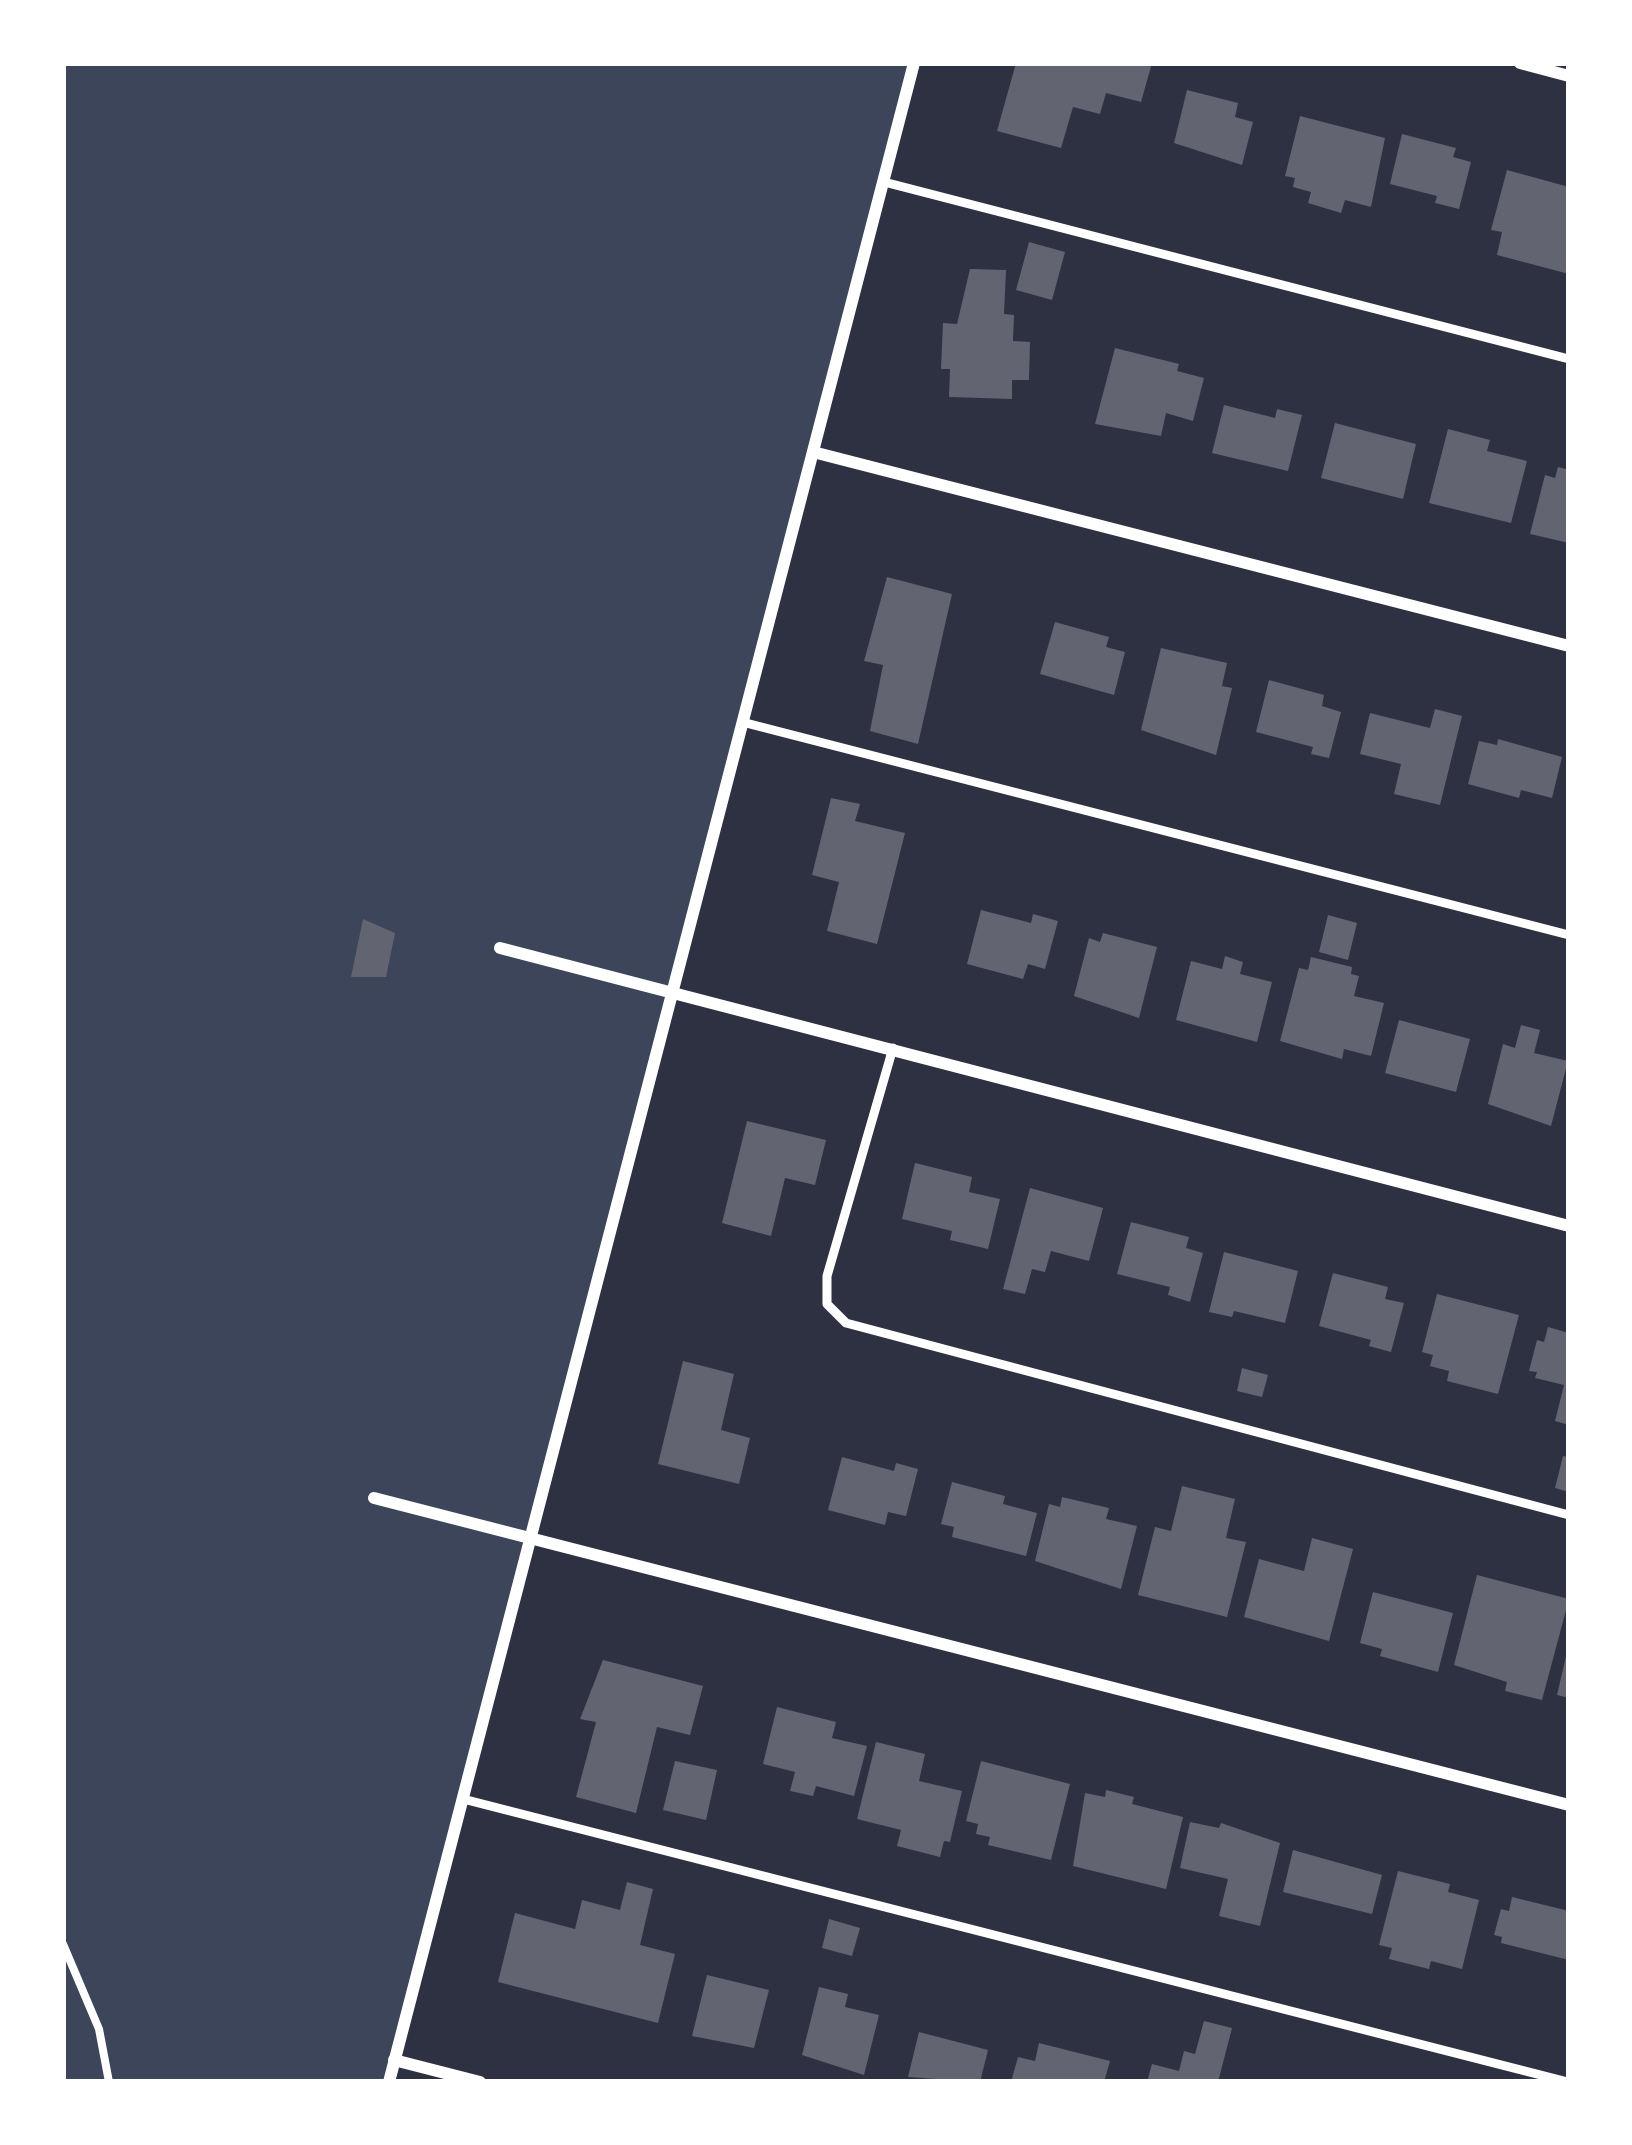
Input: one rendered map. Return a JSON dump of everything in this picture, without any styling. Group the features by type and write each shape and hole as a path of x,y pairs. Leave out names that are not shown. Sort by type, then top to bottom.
{"street":[{"path":"389,2082 914,63"},
{"path":"1520,63 1569,76"},
{"path":"813,452 1569,646"},
{"path":"500,948 1569,1226"},
{"path":"374,1498 1569,1805"},
{"path":"394,2060 480,2082"}],"lane":[{"path":"884,182 1569,359"},
{"path":"742,722 1569,935"},
{"path":"893,1048 827,1276 833,1314 846,1323 1569,1515"},
{"path":"463,1799 1568,2082"}],"path":[{"path":"63,1944 99,2029 109,2082"}],"shaded area":[{"path":"63,63 914,63 389,2082 63,2082"}],"building":[{"path":"1016,63 1152,63 1141,102 1106,93 1100,114 1073,107 1061,148 997,131"},
{"path":"1187,90 1238,103 1235,117 1253,122 1242,165 1174,143"},
{"path":"1300,116 1385,138 1371,207 1345,200 1341,213 1308,203 1311,192 1293,187 1295,178 1285,176"},
{"path":"1402,134 1456,148 1453,157 1471,162 1459,209 1435,203 1437,196 1390,184"},
{"path":"1507,170 1569,187 1569,274 1497,255 1502,232 1491,230"},
{"path":"1029,242 1065,252 1052,300 1016,290"},
{"path":"970,269 1006,270 1004,314 1014,315 1013,341 1030,342 1029,380 1012,380 1012,399 949,397 950,369 941,369 943,323 957,324"},
{"path":"1115,348 1179,364 1177,371 1204,378 1193,421 1166,413 1161,436 1095,424"},
{"path":"1224,405 1275,418 1277,409 1302,415 1288,471 1212,453"},
{"path":"1335,423 1416,444 1403,499 1321,478"},
{"path":"1448,429 1490,440 1487,451 1527,461 1511,523 1429,503"},
{"path":"1558,467 1569,470 1569,543 1530,534 1545,475 1555,478"},
{"path":"887,577 952,594 918,744 870,731 883,665 864,661"},
{"path":"1055,622 1109,637 1106,647 1125,652 1114,695 1040,674"},
{"path":"1161,648 1227,663 1222,686 1232,688 1216,755 1141,730"},
{"path":"1269,680 1324,695 1322,706 1341,712 1329,758 1311,754 1313,747 1256,732"},
{"path":"1435,709 1462,716 1440,805 1394,794 1401,764 1360,754 1370,713 1430,728"},
{"path":"1498,739 1562,757 1552,798 1521,790 1519,798 1468,784 1479,741 1497,745"},
{"path":"831,798 860,804 855,821 905,833 877,944 827,931 839,882 812,875"},
{"path":"981,910 1031,923 1033,914 1058,921 1045,969 1028,964 1023,979 967,964"},
{"path":"1328,915 1357,923 1348,960 1319,952"},
{"path":"363,919 395,933 386,977 351,977"},
{"path":"1103,933 1157,947 1139,1018 1074,996 1089,938 1100,942"},
{"path":"1225,956 1243,962 1240,974 1272,982 1257,1042 1176,1020 1191,961 1222,969"},
{"path":"1311,957 1352,967 1351,974 1359,976 1354,996 1384,1003 1371,1056 1344,1049 1342,1059 1280,1041 1299,968 1308,970"},
{"path":"1399,1020 1470,1039 1456,1092 1385,1073"},
{"path":"1521,1025 1540,1030 1534,1053 1568,1061 1551,1126 1488,1104 1503,1044 1515,1048"},
{"path":"747,1121 826,1140 815,1185 785,1178 771,1236 722,1223"},
{"path":"915,1163 972,1177 969,1192 1000,1199 988,1249 950,1240 952,1231 902,1219"},
{"path":"1030,1188 1103,1208 1089,1261 1051,1251 1045,1272 1032,1269 1025,1294 1003,1289"},
{"path":"1131,1222 1189,1237 1186,1248 1203,1253 1190,1302 1168,1295 1170,1287 1117,1274"},
{"path":"1224,1252 1298,1271 1285,1323 1234,1311 1232,1317 1209,1312"},
{"path":"1333,1273 1388,1287 1385,1299 1404,1303 1391,1352 1369,1346 1371,1340 1319,1326"},
{"path":"1437,1294 1519,1315 1498,1394 1447,1381 1449,1371 1430,1366 1433,1355 1422,1352"},
{"path":"1548,1327 1569,1333 1569,1425 1555,1421 1564,1385 1535,1378 1537,1372 1529,1371 1537,1340 1544,1342"},
{"path":"683,1361 734,1374 721,1430 750,1438 739,1484 658,1464"},
{"path":"1242,1368 1268,1375 1262,1397 1237,1391"},
{"path":"1563,1456 1569,1457 1569,1492 1555,1488"},
{"path":"842,1457 894,1471 896,1463 918,1469 906,1516 888,1512 885,1525 828,1510"},
{"path":"952,1482 1005,1496 1003,1504 1037,1513 1026,1556 952,1537 954,1527 941,1524"},
{"path":"1182,1486 1235,1499 1226,1538 1246,1542 1227,1617 1138,1595 1155,1527 1171,1531"},
{"path":"1062,1497 1109,1508 1106,1519 1137,1526 1121,1589 1035,1561 1049,1504 1060,1507"},
{"path":"1312,1538 1353,1549 1329,1641 1244,1617 1259,1559 1304,1571"},
{"path":"1477,1575 1569,1599 1542,1700 1505,1691 1507,1682 1454,1665"},
{"path":"1373,1592 1453,1613 1438,1672 1380,1656 1382,1649 1360,1643"},
{"path":"1569,1653 1569,1698 1557,1695"},
{"path":"603,1660 703,1686 690,1735 657,1727 636,1813 576,1797 596,1722 580,1719"},
{"path":"777,1707 836,1722 832,1738 867,1746 854,1796 816,1786 813,1796 790,1791 795,1772 763,1764"},
{"path":"876,1742 925,1754 919,1781 962,1791 950,1842 944,1841 940,1857 897,1846 901,1830 857,1819"},
{"path":"675,1761 717,1770 706,1820 663,1810"},
{"path":"981,1761 1070,1784 1051,1860 988,1845 990,1837 976,1834 978,1824 966,1821"},
{"path":"1106,1790 1134,1797 1132,1804 1183,1817 1166,1889 1073,1866 1085,1793 1105,1797"},
{"path":"1190,1822 1219,1828 1221,1823 1280,1843 1260,1926 1219,1916 1228,1879 1180,1868"},
{"path":"1293,1850 1382,1875 1372,1914 1283,1892"},
{"path":"1398,1871 1450,1884 1448,1892 1479,1900 1462,1969 1431,1961 1429,1969 1389,1959 1392,1948 1379,1945"},
{"path":"627,1882 653,1889 640,1945 675,1954 658,2023 498,1982 515,1913 575,1929 582,1900 620,1910"},
{"path":"1512,1897 1569,1911 1569,1960 1501,1943 1502,1937 1494,1935 1501,1909 1509,1911"},
{"path":"829,1919 860,1928 852,1956 822,1948"},
{"path":"707,1975 769,1990 754,2048 692,2036"},
{"path":"819,1987 848,1994 845,2007 879,2015 864,2075 802,2055"},
{"path":"1204,2021 1232,2028 1218,2082 1147,2082 1152,2064 1179,2071 1184,2051 1195,2054"},
{"path":"919,2032 988,2050 980,2082 908,2077"},
{"path":"1039,2043 1110,2061 1104,2082 1011,2082 1018,2057 1035,2061"}]}
